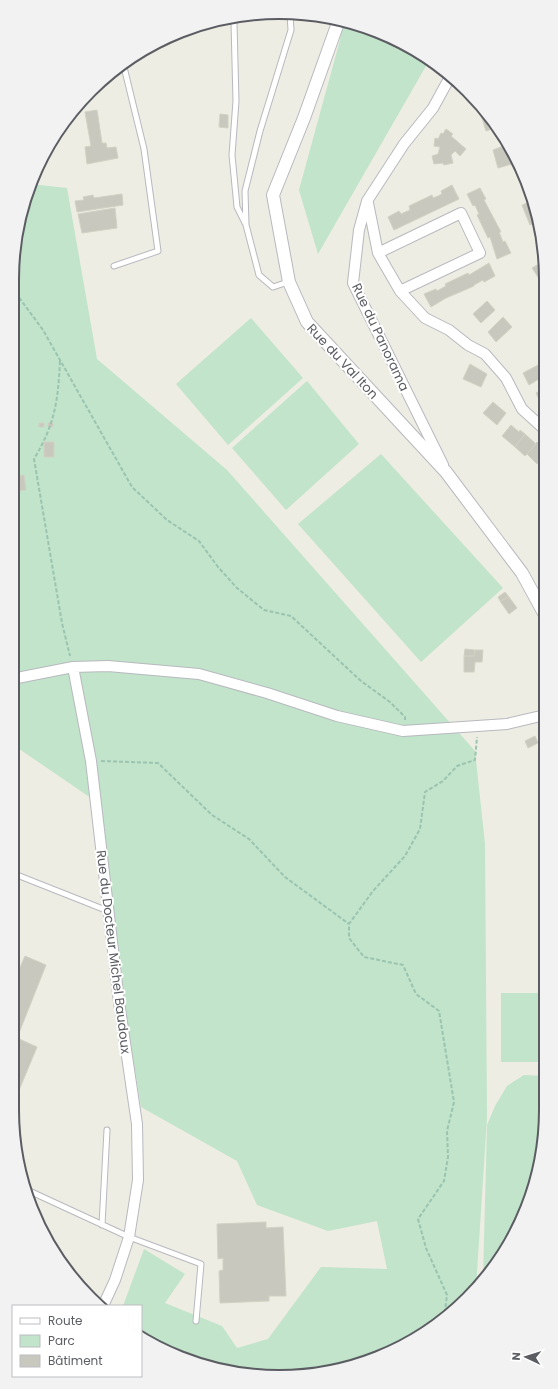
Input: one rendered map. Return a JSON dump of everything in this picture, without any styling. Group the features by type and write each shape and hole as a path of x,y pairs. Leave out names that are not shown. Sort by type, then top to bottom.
{"street":[{"name":"Rue du Val Iton","path":"337,26 304,118 273,195 289,282 307,322 446,472 522,573 539,604"},
{"name":"Rue du Panorama","path":"446,472 353,283 359,230 367,201 404,144 433,108 447,82"},
{"path":"367,201 378,252 400,291 425,318 449,330 468,345 485,354 506,378 522,409 539,424"},
{"path":"378,252 461,213 480,253 400,291"},
{"path":"19,678 73,667 108,666 199,674 267,693 337,716 403,731 507,724 539,716"},
{"name":"Rue du Docteur Michel Baudoux","path":"73,667 91,761 108,911 137,1124 138,1180 129,1237 115,1280 105,1302"}],"lane":[{"path":"289,282 273,287 259,275 246,224 245,191 260,131 291,30 290,20"},
{"path":"234,23 236,101 232,156 236,208 246,224"},
{"path":"114,266 158,251 144,149 125,70"},
{"path":"19,876 108,911"},
{"path":"102,1225 107,1130"},
{"path":"33,1193 129,1237 201,1264 196,1322"}],"path":[{"path":"19,297 43,330 95,418 132,487 167,520 200,541 218,567 237,588 264,610 291,616 361,682 390,702 405,717 403,731"},
{"path":"60,360 58,397 46,438 34,459 62,623 73,667"},
{"path":"445,1309 447,1295 426,1248 418,1219 444,1181 448,1157 447,1131 454,1102 439,1011 416,994 403,965 364,957 349,938 349,924 372,891 405,856 420,829 425,792 443,780 457,766 475,760 476,726"},
{"path":"91,761 158,763 212,815 249,839 285,877 349,924"}],"green space":[{"path":"342,27 346,28 363,33 394,46 426,65 318,254 299,190 340,40"},
{"path":"37,185 67,188 97,359 227,470 475,751 485,844 487,1118 477,1278 463,1294 437,1316 409,1335 363,1356 330,1365 313,1368 279,1370 245,1368 195,1356 164,1343 142,1330 142,1305 123,1305 144,1249 185,1274 165,1303 222,1326 237,1348 268,1339 321,1267 387,1269 377,1221 328,1231 257,1205 237,1161 141,1107 91,798 19,749 19,279 21,245 24,228"},
{"path":"251,318 303,378 228,445 176,384"},
{"path":"307,381 359,444 286,510 232,448"},
{"path":"381,454 503,588 421,662 298,524"},
{"path":"501,993 539,993 539,1062 501,1062"},
{"path":"524,1075 539,1076 537,1144 530,1177 519,1209 504,1240 483,1270 487,1125 495,1106 507,1086"}],"building":[{"path":"97,110 102,143 106,143 107,148 116,147 118,158 87,164 85,147 91,146 85,112"},
{"path":"220,114 228,115 228,128 219,127"},
{"path":"482,117 491,129 486,131"},
{"path":"446,129 453,134 451,136 466,149 460,156 455,151 451,155 453,163 444,165 443,163 434,164 432,156 438,154 440,147 434,146 435,138 438,139 441,133 443,134"},
{"path":"502,146 512,164 498,168 493,150"},
{"path":"452,185 459,199 394,230 388,217 399,211 401,214 410,210 409,206 432,195 433,198 442,194 441,191"},
{"path":"480,188 486,199 484,200 501,232 499,232 503,242 505,241 511,253 497,259 490,237 488,238 477,215 479,214 475,205 473,206 467,194"},
{"path":"122,194 123,205 77,212 75,201 84,200 83,197 93,195 94,198"},
{"path":"527,203 533,224 530,225 522,205"},
{"path":"115,208 117,228 82,233 78,214"},
{"path":"489,263 495,276 484,282 483,280 431,307 424,294 436,289 437,291 446,286 445,284 468,273 469,275"},
{"path":"538,264 539,278 532,268"},
{"path":"487,301 495,310 481,323 473,314"},
{"path":"503,317 512,327 496,342 488,332"},
{"path":"470,364 487,374 481,387 463,379"},
{"path":"539,365 539,379 529,385 523,373"},
{"path":"539,392 539,399 536,393"},
{"path":"493,402 506,413 497,425 483,413"},
{"path":"39,423 44,423 44,427 39,427"},
{"path":"48,423 53,423 53,427 48,427"},
{"path":"511,425 519,432 520,430 525,434 515,447 502,436"},
{"path":"525,434 536,444 525,456 515,447"},
{"path":"44,442 54,442 54,457 44,457"},
{"path":"537,442 539,444 539,461 537,464 527,454"},
{"path":"19,475 24,475 26,490 19,491"},
{"path":"505,592 509,597 500,601 498,597"},
{"path":"509,597 517,608 509,614 500,601"},
{"path":"465,649 475,650 474,656 464,656"},
{"path":"475,650 483,650 482,662 475,662 474,672 464,672 464,656 474,656"},
{"path":"535,736 538,743 528,748 525,741"},
{"path":"25,956 46,965 19,1033 19,970"},
{"path":"19,1039 37,1047 19,1090"},
{"path":"266,1222 266,1228 283,1227 286,1296 269,1296 269,1301 220,1303 219,1271 223,1270 223,1258 218,1259 217,1224"}]}
